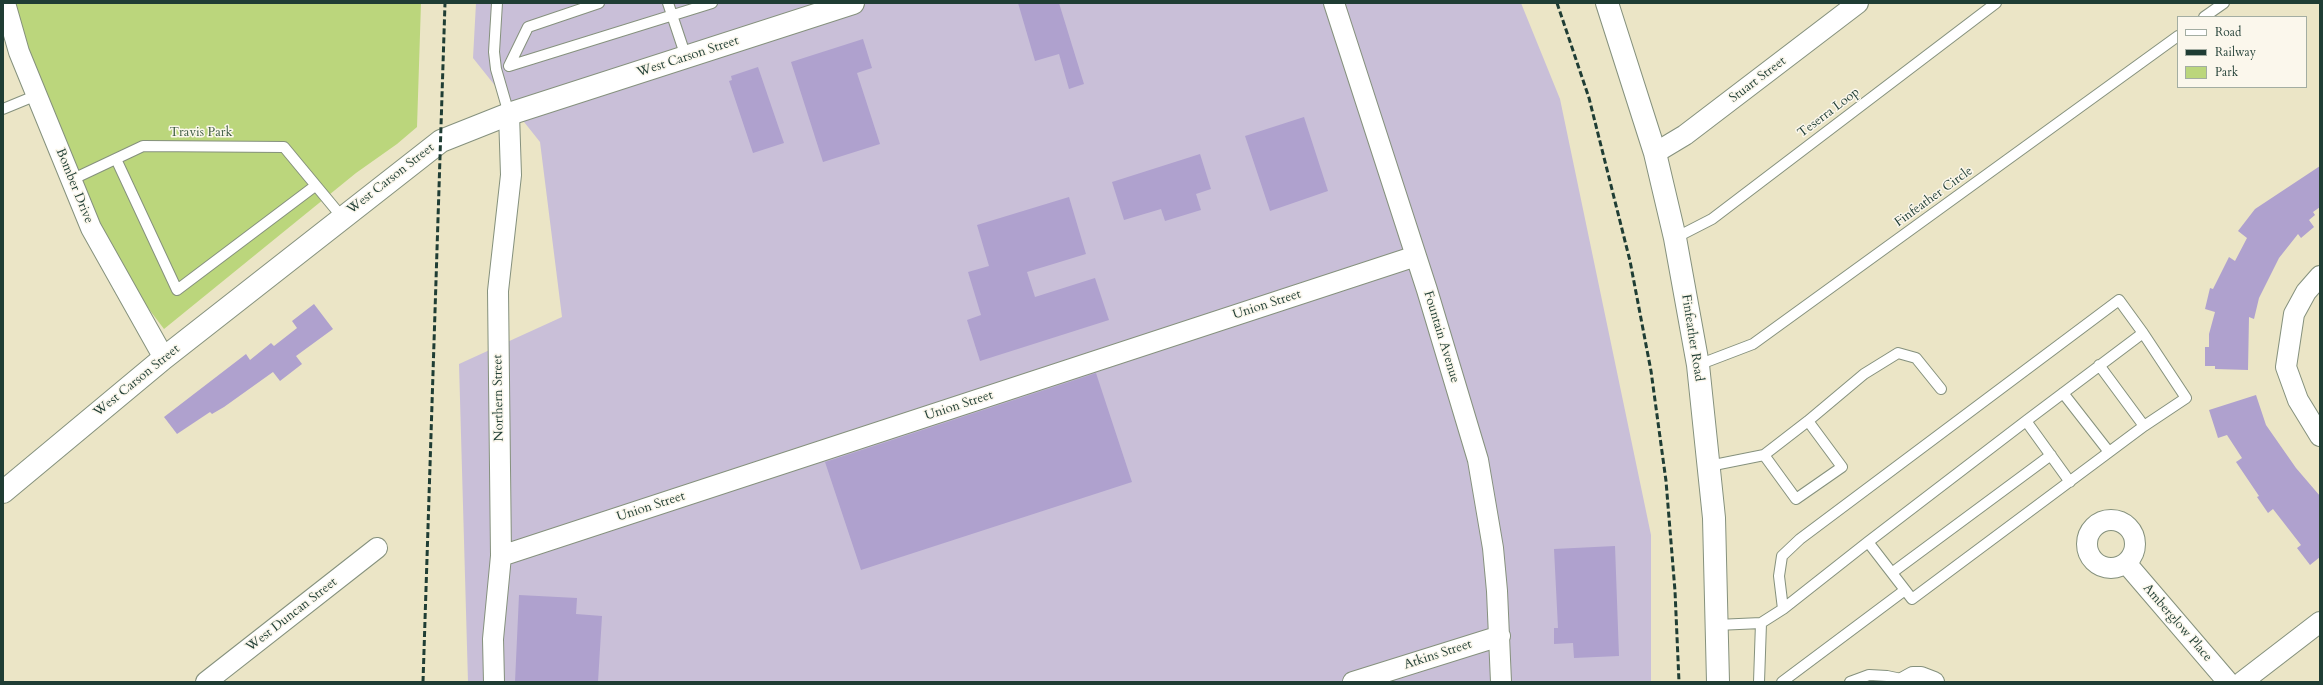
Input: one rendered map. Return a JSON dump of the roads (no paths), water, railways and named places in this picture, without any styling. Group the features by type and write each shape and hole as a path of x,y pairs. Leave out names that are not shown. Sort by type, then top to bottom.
{"street":[{"name":"Bomber Drive","path":"5,3 19,52 91,228 164,358"},
{"name":"West Carson Street","path":"3,492 164,358 342,217 441,141 509,114 853,3"},
{"name":"Fountain Avenue","path":"1334,3 1416,256 1478,460 1493,548 1500,636 1501,682"},
{"name":"Finfeather Road","path":"1607,3 1655,153 1675,238 1698,365 1714,518 1718,682"},
{"name":"Stuart Street","path":"1655,153 1685,135 1858,3"},
{"name":"Northern Street","path":"494,682 494,639 501,556 498,291 511,176 509,114"},
{"name":"Union Street","path":"501,556 1416,256"},
{"path":"2320,276 2306,292 2294,314 2286,367 2298,400 2320,436"},
{"name":"West Duncan Street","path":"206,682 377,548"},
{"name":"Amberglow Place","path":"2126,563 2228,682"},
{"path":"2242,682 2320,622"},
{"name":"Atkins Street","path":"1353,682 1500,636"},
{"path":"1905,681 1921,677 1934,682"}],"lane":[{"path":"497,3 494,52 496,69 509,114"},
{"path":"509,66 528,27 599,3"},
{"path":"668,3 686,58"},
{"path":"496,69 712,3"},
{"name":"Teserra Loop","path":"1675,238 1712,219 1996,3"},
{"path":"2205,16 2224,3"},
{"name":"Finfeather Circle","path":"1698,365 1753,344 2177,37"},
{"path":"3,109 37,95"},
{"path":"71,180 143,146 284,147 342,217"},
{"path":"116,159 177,290 315,186"},
{"path":"1783,609 1779,576 1782,556 1800,539 2119,300 2186,398 2144,426 1912,599 1893,572 1868,542"},
{"path":"1717,625 1761,623 1783,609 1868,542 2143,333"},
{"path":"1709,466 1764,455 1808,421 1864,374 1898,352 1916,358 1941,389"},
{"path":"2099,365 2144,426"},
{"path":"2063,393 2109,452"},
{"path":"1764,455 1796,499 1842,467 1808,421"},
{"path":"2026,421 2070,482"},
{"path":"1893,572 2051,455"},
{"path":"1782,682 1905,590"},
{"path":"1759,682 1761,623"},
{"path":"1850,682 1869,675 1887,676 1905,681"}],"railway":[{"path":"423,682 445,3"},
{"path":"1557,3 1589,98 1630,261 1651,371 1666,481 1675,591 1679,682"}],"park label":[{"name":"Travis Park","path":"201,133"}]}
